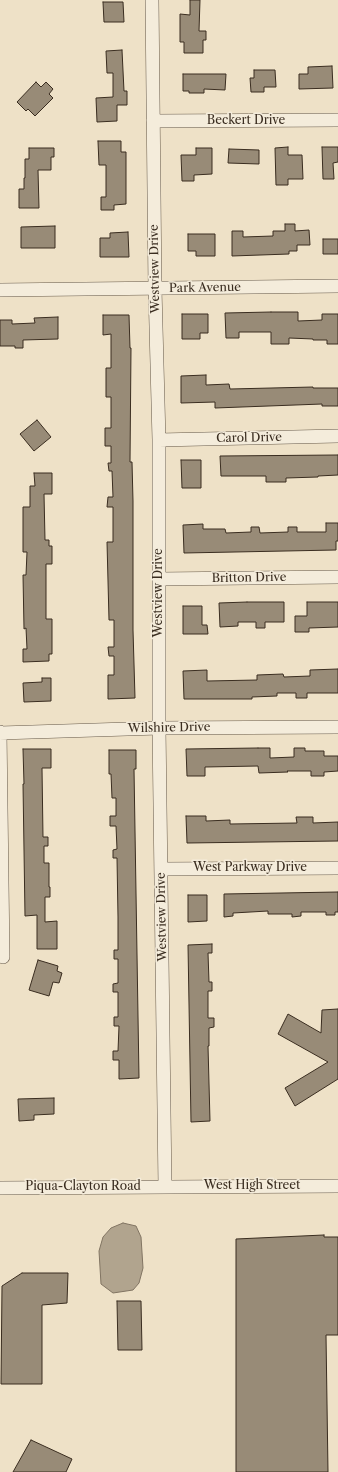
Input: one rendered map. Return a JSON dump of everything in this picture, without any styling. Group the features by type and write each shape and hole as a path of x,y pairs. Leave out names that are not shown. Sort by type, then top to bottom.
{"street":[{"name":"Westview Drive","path":"152,0 155,289 159,440 159,728 165,1187"},
{"name":"Beckert Drive","path":"153,121 338,120"},
{"name":"Park Avenue","path":"0,290 338,286"},
{"name":"Carol Drive","path":"159,440 338,436"},
{"name":"Britton Drive","path":"159,579 338,577"},
{"name":"Wilshire Drive","path":"0,732 159,728 338,727"},
{"path":"0,732 3,957"},
{"name":"West Parkway Drive","path":"162,869 338,868"},
{"name":"West High Street","path":"165,1187 338,1186"},
{"name":"Piqua-Clayton Road","path":"0,1188 165,1187"}],"shaded area":[{"path":"123,1223 136,1226 141,1237 143,1268 139,1283 133,1290 113,1293 101,1284 99,1251 103,1237 111,1228"}],"building":[{"path":"190,0 200,0 199,31 206,31 206,40 203,40 203,53 184,53 184,42 180,42 180,14 190,15"},
{"path":"103,2 123,2 124,22 104,22"},
{"path":"122,50 124,91 127,91 127,105 117,105 117,121 97,122 96,98 113,97 113,73 107,73 106,51"},
{"path":"332,66 333,88 299,89 299,74 308,74 308,67"},
{"path":"254,70 275,70 276,87 264,87 264,92 251,92 250,78 254,78"},
{"path":"183,74 226,74 225,90 204,89 204,93 189,93 189,91 183,91"},
{"path":"36,82 41,87 46,82 53,89 49,94 53,98 35,116 28,109 26,111 17,102"},
{"path":"98,141 121,141 121,152 126,152 126,204 114,205 114,210 101,210 101,197 106,197 106,165 99,165"},
{"path":"288,147 288,155 302,155 303,179 288,179 288,185 276,185 275,148"},
{"path":"322,147 338,147 338,162 333,163 334,179 323,179"},
{"path":"29,148 54,148 54,157 51,157 51,170 38,170 39,208 19,208 19,189 24,189 25,159 29,159"},
{"path":"196,148 212,148 212,174 194,175 194,181 182,181 181,155 196,155"},
{"path":"229,149 259,150 259,164 228,163"},
{"path":"285,224 295,224 295,231 309,230 310,245 297,245 297,251 289,251 289,254 232,256 232,231 243,231 243,237 273,236 273,231 285,231"},
{"path":"55,226 55,248 21,248 21,227"},
{"path":"128,232 129,257 100,257 100,238 110,238 110,233"},
{"path":"188,234 215,234 215,256 196,256 196,251 188,251"},
{"path":"323,239 338,239 338,254 323,254"},
{"path":"298,312 298,321 322,320 322,314 338,314 338,344 327,344 327,340 289,338 289,344 271,344 271,332 239,332 239,338 226,338 225,313"},
{"path":"182,314 208,314 208,333 200,333 200,339 182,339"},
{"path":"103,315 129,315 131,348 130,462 132,462 133,501 133,630 135,698 108,699 108,675 114,675 114,656 109,656 108,647 114,647 114,620 109,620 107,542 113,542 113,507 107,507 108,497 113,497 112,471 109,471 108,463 111,463 111,446 105,446 105,428 111,428 111,397 106,397 106,368 111,368 111,334 103,335"},
{"path":"58,317 58,339 23,340 23,348 15,348 15,346 0,346 0,320 12,320 12,324 35,323 34,318"},
{"path":"206,375 206,385 229,384 230,389 313,387 338,388 338,406 322,406 322,404 215,408 215,402 181,403 181,376"},
{"path":"37,420 51,437 34,451 20,434"},
{"path":"338,455 338,475 286,478 286,482 266,482 266,476 221,476 220,456"},
{"path":"181,460 201,460 201,488 182,488"},
{"path":"34,473 52,473 52,494 44,494 45,540 49,540 49,546 52,546 52,564 46,564 46,619 52,619 52,654 49,654 49,661 23,662 23,649 27,649 26,628 24,629 23,575 26,575 27,552 23,552 23,507 30,507 30,486 35,486"},
{"path":"326,523 338,523 338,541 336,541 336,550 184,553 183,525 203,524 203,529 225,529 226,533 251,532 251,527 259,527 260,533 288,532 288,527 297,527 297,532 326,532"},
{"path":"284,602 284,622 265,622 265,628 256,628 256,622 238,622 238,626 220,627 219,603"},
{"path":"307,602 338,602 338,627 309,628 309,632 295,632 295,616 307,616"},
{"path":"183,606 202,606 202,625 207,625 208,634 183,634"},
{"path":"338,669 338,693 307,693 307,698 296,698 296,693 277,693 277,696 252,697 252,699 184,699 183,671 207,670 207,681 257,680 257,675 283,674 284,677 310,676 310,670"},
{"path":"42,678 51,678 51,701 24,702 23,683 42,682"},
{"path":"270,748 270,758 294,757 294,748 305,748 305,751 324,751 324,756 338,756 338,771 324,772 324,776 311,776 311,771 259,773 258,766 205,767 205,776 187,776 186,749"},
{"path":"23,749 51,749 51,768 42,768 43,837 48,837 48,846 44,846 44,863 49,863 50,887 50,897 45,897 45,922 57,921 57,949 37,949 37,915 25,916"},
{"path":"109,750 136,750 136,769 134,769 139,1078 119,1079 119,1060 113,1060 113,1051 118,1051 119,1026 114,1026 114,1017 118,1017 118,992 113,992 113,984 118,983 118,959 114,959 114,950 118,950 118,917 117,858 113,858 113,850 117,849 116,826 110,826 110,816 116,816 116,798 112,798 111,774 109,774"},
{"path":"186,816 206,816 206,821 230,820 230,824 297,823 296,817 313,817 313,823 338,822 338,841 187,843"},
{"path":"338,892 338,912 335,912 335,915 326,915 326,912 301,912 301,916 292,917 292,914 268,914 268,911 233,913 233,916 224,917 224,894"},
{"path":"188,895 207,895 207,921 188,922"},
{"path":"212,944 212,953 208,953 209,982 212,982 212,991 208,991 208,1018 214,1018 214,1027 209,1028 208,1046 210,1121 191,1122 188,945"},
{"path":"38,960 58,966 57,971 62,973 59,983 53,982 49,996 29,990"},
{"path":"338,1009 338,1079 295,1106 285,1088 328,1062 278,1034 288,1014 321,1033 322,1010"},
{"path":"54,1098 54,1114 34,1115 34,1120 19,1121 18,1099"},
{"path":"324,1235 324,1237 338,1237 338,1335 326,1335 328,1472 236,1472 236,1239"},
{"path":"22,1273 68,1273 67,1303 42,1305 42,1384 1,1384 2,1286"},
{"path":"117,1301 141,1301 142,1350 118,1350"},
{"path":"31,1440 72,1459 66,1472 13,1472"}]}
